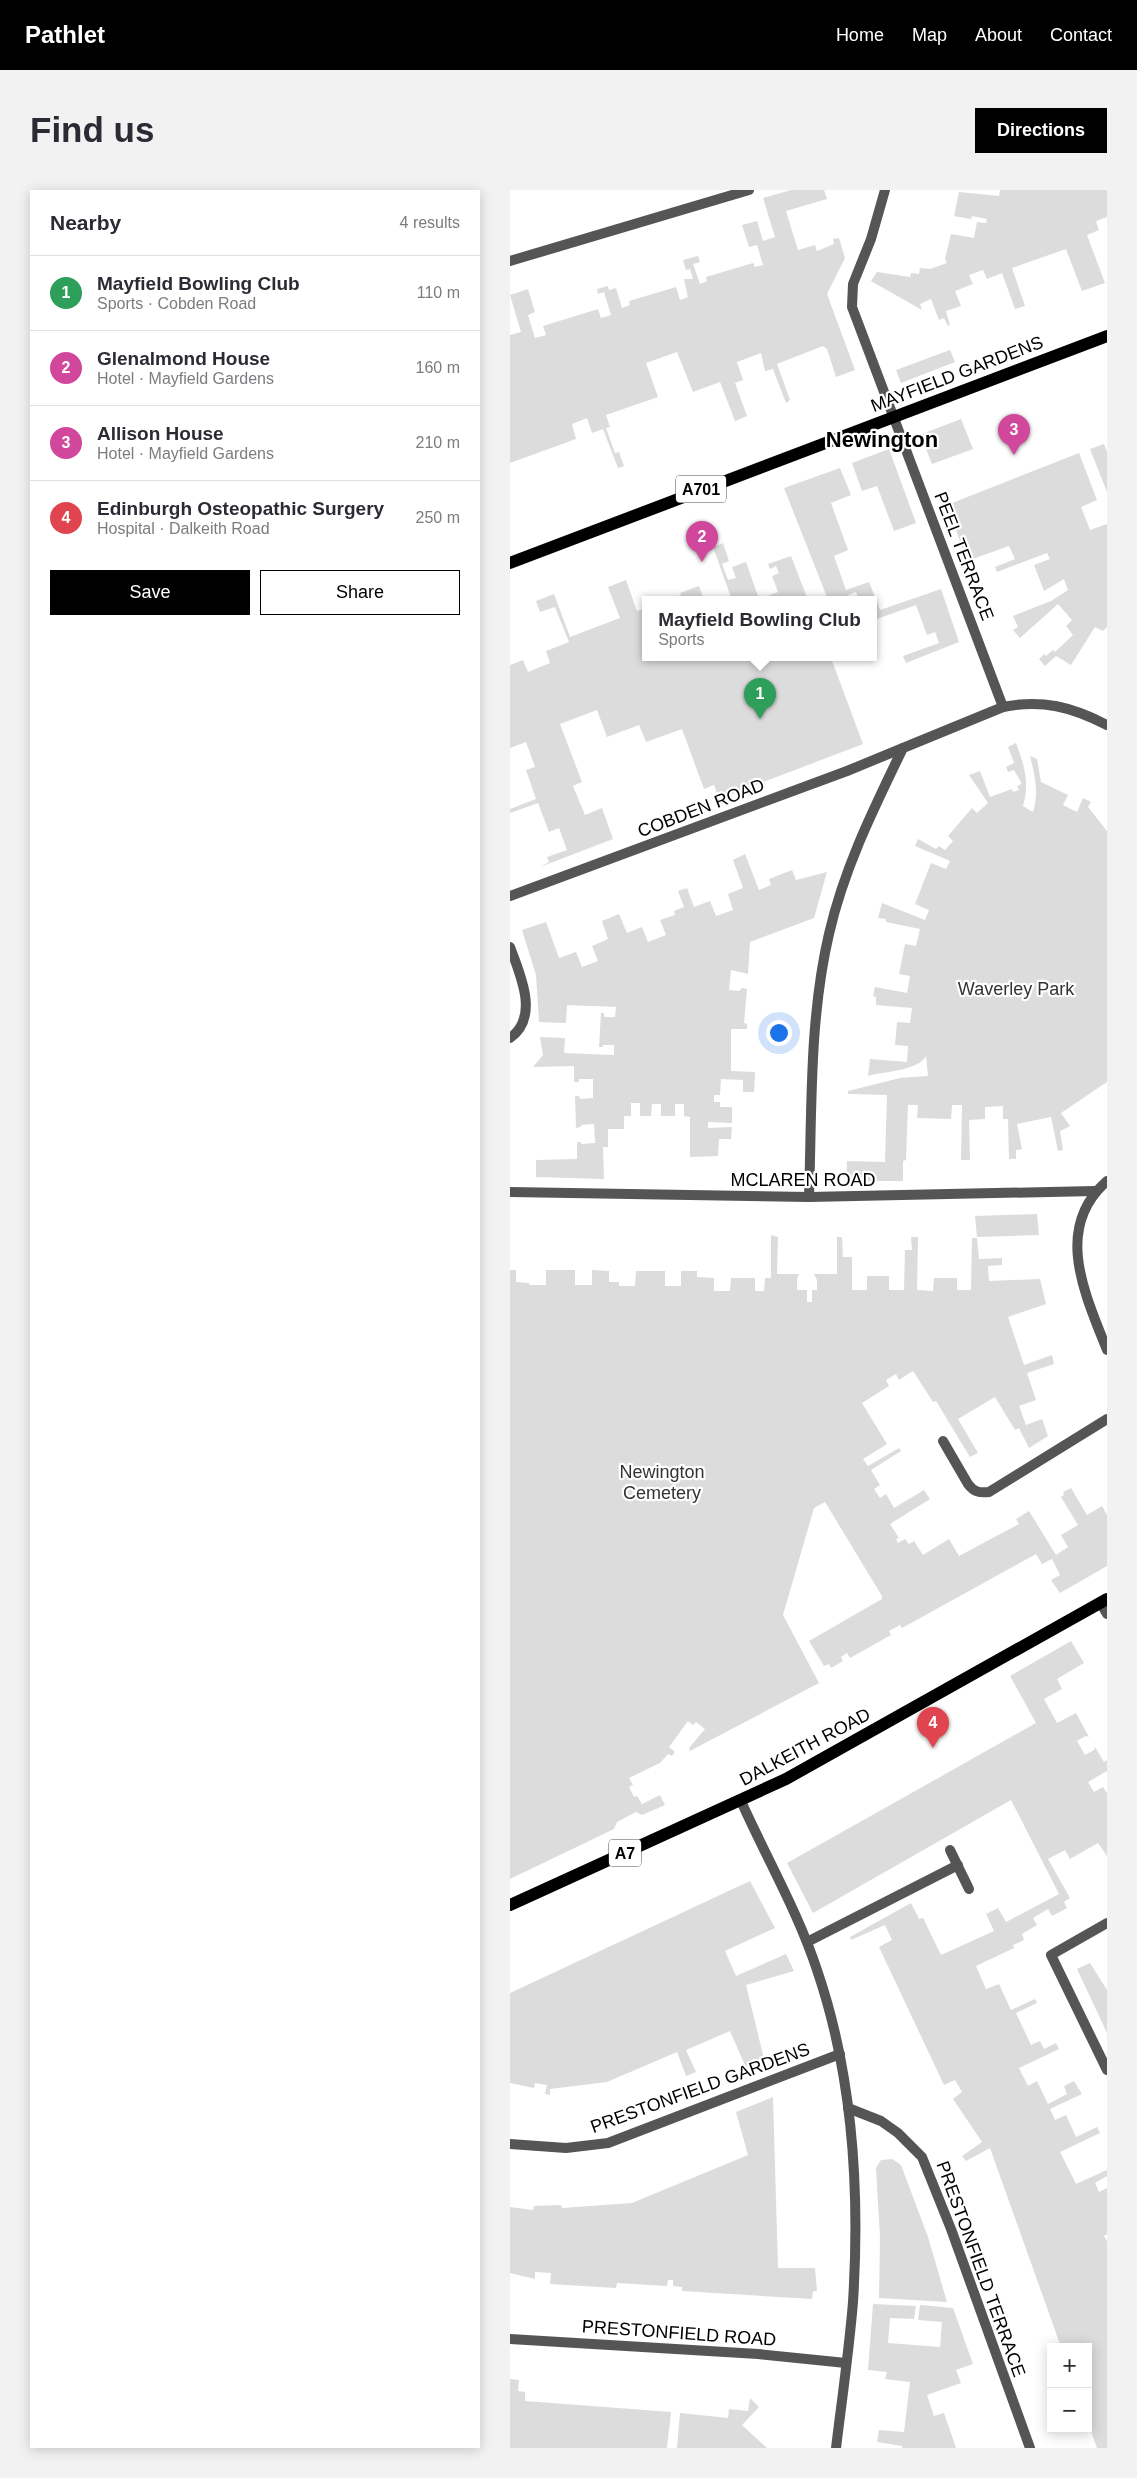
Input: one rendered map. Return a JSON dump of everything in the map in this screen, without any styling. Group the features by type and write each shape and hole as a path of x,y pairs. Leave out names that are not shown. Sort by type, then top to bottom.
{"main road":[{"name":"MAYFIELD GARDENS","path":"510,563 1107,336"},
{"name":"DALKEITH ROAD","path":"510,1905 786,1779 1104,1600"}],"street":[{"path":"510,261 749,190"},
{"name":"PEEL TERRACE","path":"885,190 877,222 853,284 851,296 856,322 1003,707"},
{"name":"COBDEN ROAD","path":"510,896 838,774 1003,707 1048,703 1079,711 1107,725"},
{"path":"809,1197 816,1029 821,975 829,933 860,840 903,748"},
{"path":"510,948 521,978 526,1005 520,1027 510,1038"},
{"path":"1107,1181 1095,1192 1081,1217 1077,1250 1089,1300 1107,1350"},
{"name":"MCLAREN ROAD","path":"510,1192 809,1197 1095,1192"},
{"path":"943,1442 973,1490 980,1493 989,1492 1107,1419"},
{"path":"1104,1600 1107,1614"},
{"path":"741,1801 807,1942 826,1996 840,2054 848,2108 856,2228 853,2302 836,2448"},
{"path":"950,1850 969,1889"},
{"path":"807,1942 958,1865"},
{"path":"1107,1923 1051,1955 1107,2070"},
{"name":"PRESTONFIELD GARDENS","path":"510,2144 566,2148 608,2143 840,2054"},
{"name":"PRESTONFIELD TERRACE","path":"848,2108 881,2122 898,2132 922,2157 951,2229 1030,2448"},
{"name":"PRESTONFIELD ROAD","path":"510,2339 758,2354 846,2363"}],"green space":[{"path":"791,190 824,190 827,199 786,211 798,250 815,245 817,251 834,244 833,239 839,238 845,258 827,294 855,370 836,377 827,349 823,346 777,364 790,400 786,403 773,369 765,371 761,353 737,362 743,380 735,383 747,416 735,421 720,382 693,392 677,352 646,363 658,397 606,415 610,427 606,428 615,453 619,452 624,466 618,468 603,429 592,433 587,418 572,424 576,439 510,463 510,335 521,332 510,295 528,289 535,312 528,315 535,338 546,335 543,326 598,309 601,318 611,315 604,292 598,294 597,289 608,286 609,290 616,288 622,308 630,305 629,301 676,287 680,300 688,297 684,279 693,279 690,269 686,270 683,260 698,256 700,262 693,264 700,284 707,281 706,277 753,263 755,267 763,265 757,245 749,247 742,225 757,221 763,241 775,237 763,198"},
{"path":"1000,190 1107,190 1107,217 1096,221 1099,230 1087,235 1105,283 1082,291 1066,249 1012,268 1025,306 1015,309 1002,273 987,279 983,270 969,275 973,284 955,291 961,306 946,311 950,325 948,326 944,318 939,320 931,299 920,304 922,310 871,281 877,272 910,277 911,273 919,274 920,268 930,269 947,263 945,259 951,234 974,238 977,222 986,223 987,219 972,216 971,219 954,216 959,192 999,196"},
{"path":"950,350 955,362 901,383 896,370"},
{"path":"961,419 973,449 932,464 922,439 922,434"},
{"path":"1104,444 1107,452 1107,492 1090,449"},
{"path":"889,449 916,523 894,531 877,486 862,491 852,463"},
{"path":"1079,453 1097,500 1081,507 1090,530 1107,524 1107,627 1103,631 1095,627 1071,665 1056,656 1045,666 1039,659 1044,654 1046,656 1053,650 1055,652 1073,635 1066,626 1072,620 1058,604 1020,638 1013,630 1018,627 1013,616 1051,601 1068,590 1064,579 1044,591 1034,565 1050,559 1047,553 997,572 995,567 1015,559 1009,546 967,561 947,505"},
{"path":"840,468 851,495 831,503 848,550 834,556 846,590 869,582 874,596 858,596 856,592 848,596 827,596 784,488"},
{"path":"723,543 729,561 722,564 728,580 736,578 732,567 746,562 758,596 731,596 713,547"},
{"path":"791,556 806,596 767,596 778,592 772,576 779,573 776,566 770,569 768,564"},
{"path":"626,580 637,611 642,609 642,661 832,661 863,744 719,799 714,785 704,789 682,729 646,742 639,725 607,737 597,710 560,724 582,782 573,786 585,815 602,808 613,839 540,867 549,862 547,857 567,850 559,828 549,832 538,803 510,813 510,809 536,799 526,770 535,767 526,742 510,748 510,665 523,660 528,672 550,663 546,651 569,642 555,607 540,612 536,601 554,594 570,637 620,618 608,587"},
{"path":"699,586 703,596 678,596 681,595 680,593"},
{"path":"941,589 959,642 906,663 903,656 939,643 935,632 927,635 916,605 877,619 877,602 880,610"},
{"name":"Waverley Park","path":"1016,743 1024,766 1026,781 1023,806 1033,812 1035,805 1035,777 1030,756 1037,759 1041,782 1068,795 1063,805 1077,812 1083,798 1091,802 1088,807 1107,831 1107,1082 1061,1113 1070,1126 1060,1131 1063,1150 1058,1151 1051,1117 1017,1124 1022,1149 1016,1150 1016,1159 1009,1159 1008,1119 1003,1119 1003,1106 985,1107 985,1119 969,1120 970,1160 961,1160 962,1105 952,1105 951,1119 917,1118 918,1105 908,1105 906,1160 903,1161 903,1181 846,1181 847,1161 885,1162 887,1095 848,1094 848,1091 900,1078 928,1076 926,1056 922,1061 909,1068 868,1076 870,1059 907,1062 908,1046 895,1045 897,1022 910,1023 912,1008 876,1005 876,997 873,996 875,987 907,993 910,976 899,974 905,944 916,946 920,929 886,922 886,919 878,918 882,903 925,920 929,910 915,904 931,863 946,869 950,861 915,846 918,839 936,849 939,846 945,850 953,841 948,836 972,808 977,813 988,803 969,775 980,771 990,797 1012,789 1013,792 1019,790 1017,786 1022,784 1014,770 1008,772 1006,767 1014,763 1008,747"},
{"path":"745,854 759,890 771,885 769,879 792,870 796,880 827,872 814,918 750,942 748,974 731,970 729,990 739,991 742,988 747,989 744,1023 747,1024 747,1029 731,1029 731,1071 755,1072 754,1092 743,1092 743,1080 721,1079 720,1095 714,1095 714,1102 720,1102 720,1107 732,1107 732,1123 708,1122 708,1128 732,1127 731,1139 719,1139 718,1156 690,1157 690,1117 684,1116 684,1104 675,1104 675,1116 661,1116 661,1104 652,1104 651,1116 640,1116 640,1103 631,1103 631,1116 624,1116 624,1129 608,1129 608,1147 603,1147 604,1179 536,1177 536,1160 577,1159 577,1142 581,1142 581,1144 595,1143 594,1124 581,1125 581,1127 576,1128 575,1096 579,1096 580,1099 593,1098 593,1079 579,1079 579,1082 574,1082 574,1066 533,1067 543,1055 540,1037 565,1038 564,1053 614,1055 614,1045 599,1047 601,1013 604,1013 604,1017 615,1017 616,1007 567,1005 566,1023 539,1022 536,975 522,930 546,922 559,958 576,952 582,967 598,961 592,946 608,939 602,921 619,914 627,933 642,927 648,942 666,935 660,920 675,915 674,911 684,907 678,891 687,888 694,907 710,901 716,916 733,910 728,894 743,888 733,860"},
{"path":"1037,1214 1039,1235 977,1237 975,1216"},
{"name":"Newington Cemetery","path":"771,1235 778,1237 777,1274 799,1274 797,1290 807,1290 807,1302 812,1302 812,1290 817,1290 817,1280 814,1274 837,1274 837,1237 842,1237 843,1257 852,1257 852,1290 867,1290 867,1276 889,1276 889,1290 904,1290 905,1250 912,1250 911,1237 918,1237 917,1290 933,1291 934,1278 957,1278 957,1290 971,1290 972,1238 977,1238 979,1259 1002,1258 1002,1265 988,1266 989,1281 1040,1279 1046,1304 1008,1317 1024,1365 1052,1355 1054,1364 1027,1373 1036,1400 1019,1406 1026,1425 1042,1419 1048,1436 1029,1448 1019,1428 1015,1430 995,1397 958,1419 978,1453 970,1457 936,1401 933,1402 913,1371 899,1380 896,1374 886,1380 889,1386 862,1403 887,1444 863,1459 868,1466 899,1448 901,1451 871,1470 880,1485 874,1489 880,1498 886,1494 894,1508 924,1490 930,1499 890,1524 899,1538 896,1539 898,1543 905,1539 909,1544 914,1541 923,1555 949,1539 959,1556 1019,1524 1016,1519 1029,1511 1056,1555 1068,1547 1061,1535 1078,1525 1061,1497 1064,1495 1063,1492 1071,1488 1087,1515 1102,1506 1107,1515 1107,1566 1060,1593 1051,1580 1060,1575 1052,1559 1042,1564 1036,1554 902,1628 900,1625 889,1631 891,1635 850,1658 847,1653 841,1657 843,1661 831,1668 829,1664 824,1666 809,1641 882,1599 882,1596 825,1502 814,1508 783,1615 819,1683 690,1751 689,1748 705,1729 696,1722 693,1725 688,1721 669,1747 675,1752 672,1756 668,1754 660,1763 629,1778 633,1785 629,1787 634,1797 637,1796 642,1804 660,1795 665,1805 642,1815 636,1812 617,1822 614,1829 510,1879 510,1270 516,1270 516,1282 529,1283 529,1285 546,1285 546,1270 575,1270 575,1285 592,1285 592,1270 609,1271 609,1282 619,1282 619,1286 635,1286 636,1271 665,1271 665,1286 681,1286 681,1271 697,1271 697,1277 714,1278 714,1291 730,1291 731,1278 755,1278 755,1291 764,1291 765,1278 771,1278"},
{"path":"1071,1641 1084,1663 1057,1679 1062,1689 1044,1699 1057,1723 1076,1713 1089,1737 1086,1736 1077,1741 1085,1755 1094,1750 1095,1747 1104,1762 1107,1760 1107,1771 1088,1782 1094,1792 1103,1787 1107,1793 1107,1856 1098,1843 1070,1859 1065,1850 1048,1859 1070,1898 1064,1902 1067,1908 1052,1916 1048,1909 1033,1918 1037,1925 1022,1934 1024,1940 1013,1945 1014,1948 976,1966 986,1989 999,1984 1011,2010 1035,1999 1037,2003 1016,2013 1031,2045 1040,2041 1044,2049 1056,2043 1059,2049 1019,2068 1028,2086 1037,2081 1048,2104 1067,2094 1064,2086 1074,2081 1082,2094 1050,2109 1055,2120 1066,2115 1076,2137 1097,2127 1100,2133 1060,2152 1076,2184 1107,2170 1107,2176 1095,2183 1099,2192 1107,2188 1107,2234 1104,2236 1107,2241 1107,2448 1097,2448 1092,2433 1092,2343 1060,2343 990,2148 966,2161 962,2156 982,2142 953,2099 962,2092 955,2080 944,2085 879,1947 892,1940 885,1925 851,1940 850,1937 911,1903 919,1919 923,1918 941,1955 994,1931 986,1914 998,1908 1006,1922 1059,1894 1011,1800 813,1913 787,1863 1036,1723 1010,1676"},
{"path":"750,1881 775,1928 725,1951 736,1976 786,1954 794,1971 746,1985 765,2063 747,2070 730,2031 686,2050 696,2072 686,2076 677,2052 607,2082 550,2089 550,2095 545,2094 547,2085 535,2083 534,2088 510,2083 510,1993"},
{"path":"1090,1963 1107,1990 1107,2033 1077,1969"},
{"path":"773,2097 778,2268 815,2268 817,2291 813,2291 812,2299 682,2291 682,2287 673,2286 673,2280 668,2280 667,2286 617,2283 616,2288 550,2284 551,2273 535,2272 535,2279 510,2273 510,2207 533,2210 534,2206 561,2205 562,2208 632,2203 748,2155 736,2112"},
{"path":"892,2159 901,2165 928,2237 947,2302 879,2298 880,2237 876,2168 881,2160"},
{"path":"873,2304 916,2306 914,2319 890,2318 888,2343 940,2347 942,2322 918,2320 920,2305 953,2308 973,2364 956,2370 961,2383 927,2395 934,2416 944,2413 956,2448 902,2448 902,2446 877,2442 879,2430 904,2432 910,2382 885,2379 887,2372 868,2370"},
{"path":"510,2379 519,2380 518,2391 525,2392 525,2401 671,2412 667,2448 510,2448"},
{"path":"750,2398 759,2407 742,2425 767,2448 677,2448 680,2413 728,2418 729,2409 748,2411"}],"place":[{"name":"Allison House","path":"1014,455"},
{"name":"Glenalmond House","path":"702,562"},
{"name":"Mayfield Bowling Club","path":"760,719"},
{"name":"Edinburgh Osteopathic Surgery","path":"933,1748"}],"district":[{"name":"Newington","path":"882,439"}]}
